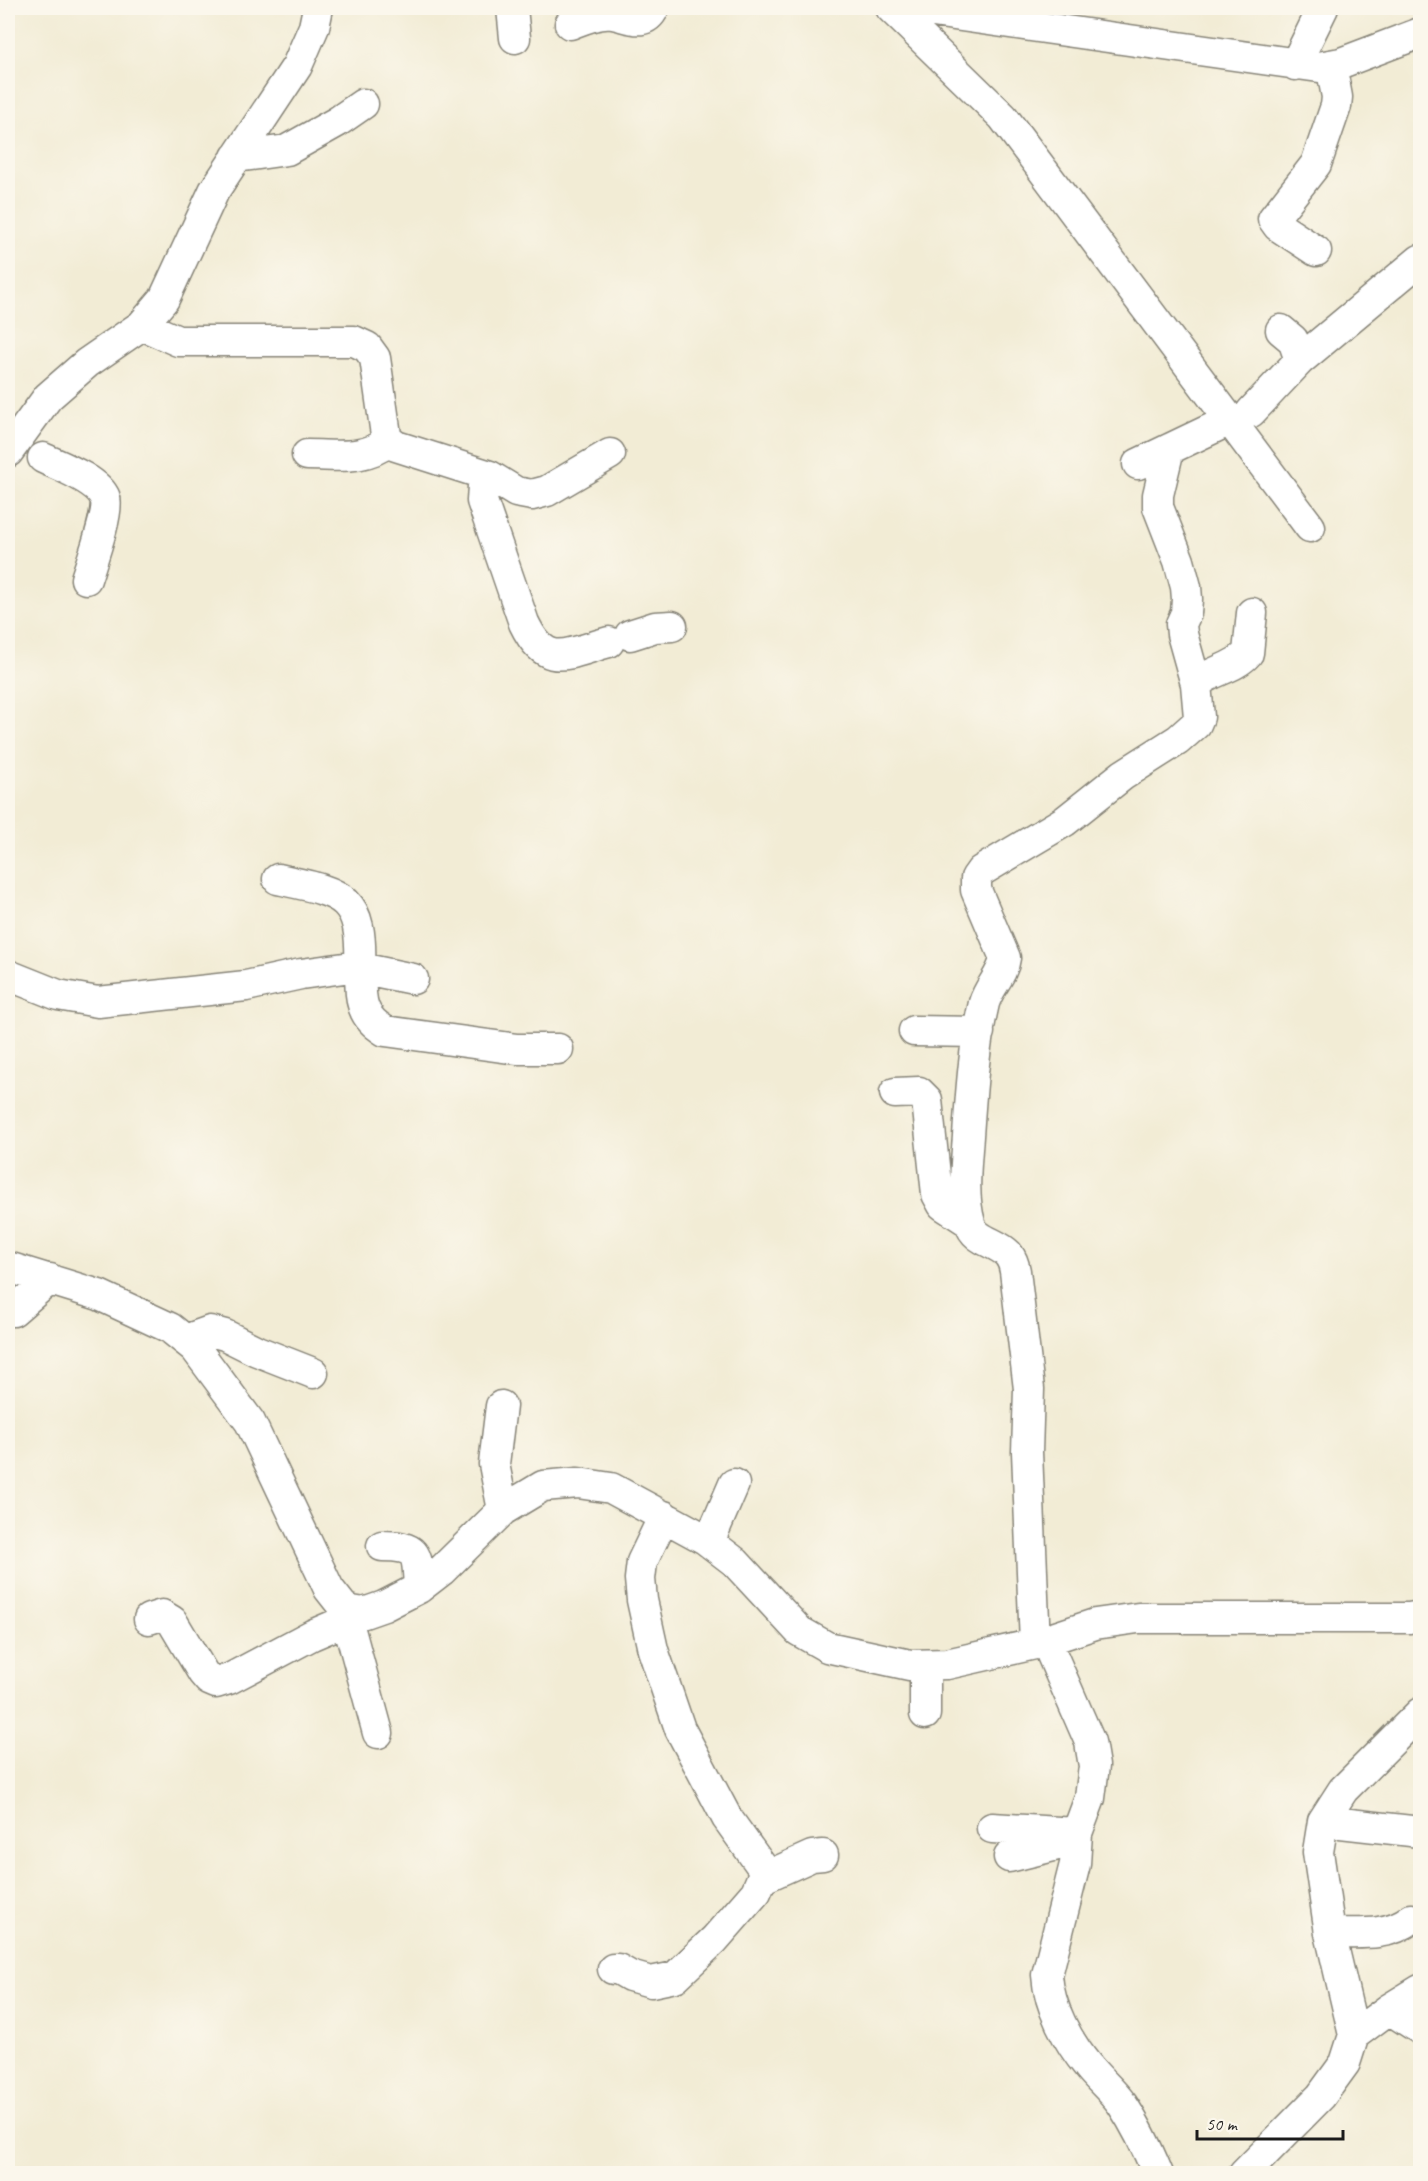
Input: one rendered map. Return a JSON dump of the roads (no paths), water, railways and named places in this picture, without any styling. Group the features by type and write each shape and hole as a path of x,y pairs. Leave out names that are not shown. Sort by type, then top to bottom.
{"street":[{"path":"86,579 105,514 106,498 97,487 83,478 19,453 48,397 87,363 142,325 164,299 214,191 297,66 314,27 318,8"},
{"path":"512,8 515,38"},
{"path":"570,24 593,15 612,14 628,19 644,18 651,14 654,8"},
{"path":"891,8 1003,117 1240,420 1310,526"},
{"path":"904,8 1319,68 1420,33"},
{"path":"1295,65 1323,8"},
{"path":"1316,251 1278,226 1273,219 1316,164 1336,106 1337,97 1330,65"},
{"path":"236,157 287,150 338,122 363,104"},
{"path":"1138,464 1240,420 1300,360 1420,260"},
{"path":"142,325 178,341 354,341 366,347 375,357 386,435 389,441 396,446 489,476 516,492 532,495 548,491 610,454"},
{"path":"1281,330 1293,340 1300,360"},
{"path":"307,456 360,455 375,451 389,441"},
{"path":"969,1222 964,1182 972,1081 985,1002 990,989 1004,967 1005,958 976,890 978,874 1065,821 1123,775 1178,740 1198,721 1196,684 1181,624 1186,613 1186,587 1179,561 1158,507 1158,495 1169,449"},
{"path":"489,476 483,486 482,501 524,623 531,638 542,651 551,655 563,654 655,627 672,626"},
{"path":"1196,684 1246,656 1252,613"},
{"path":"278,879 324,889 338,895 349,904 359,925 360,968 365,1014 373,1024 385,1031 517,1049 558,1049"},
{"path":"8,975 58,995 98,1002 246,986 301,974 344,968 360,968 413,979"},
{"path":"914,1031 980,1032"},
{"path":"895,1094 918,1092 927,1100 937,1194 943,1205 969,1222 977,1234 1008,1253 1015,1271 1029,1389 1027,1452 1040,1642 1090,1742 1094,1766 1090,1798 1076,1837 1075,1864 1047,1975 1048,1986 1054,2007 1072,2044 1087,2066 1121,2103 1148,2150 1158,2174"},
{"path":"8,1267 99,1295 170,1328 195,1348 250,1422 329,1589 346,1614 378,1733"},
{"path":"13,1311 50,1279"},
{"path":"185,1340 210,1331 225,1335 257,1351 313,1373"},
{"path":"501,1406 494,1464 503,1510"},
{"path":"149,1619 162,1615 172,1621 209,1680 216,1683 229,1679 312,1635 346,1614 364,1613 384,1606 419,1588 441,1571 503,1510 543,1486 578,1483 611,1488 709,1542 735,1562 799,1631 827,1647 910,1665 947,1664 1040,1642 1095,1624 1138,1618 1409,1618 1420,1616"},
{"path":"709,1542 735,1484"},
{"path":"613,1969 651,1982 675,1977 716,1940 756,1892 763,1878 764,1868 727,1818 680,1730 653,1650 642,1600 640,1579 642,1562 664,1516"},
{"path":"382,1546 402,1546 415,1556 418,1562 419,1588"},
{"path":"925,1665 925,1714"},
{"path":"1244,2174 1321,2096 1345,2063 1354,2035 1330,1933 1318,1852 1323,1821 1343,1790 1420,1713"},
{"path":"1323,1821 1420,1832"},
{"path":"992,1828 1076,1837"},
{"path":"1009,1857 1076,1837"},
{"path":"763,1878 812,1856 824,1854"},
{"path":"1330,1933 1384,1931 1403,1925 1411,1919"},
{"path":"1354,2035 1420,1990"},
{"path":"1389,2009 1420,2029"}]}
